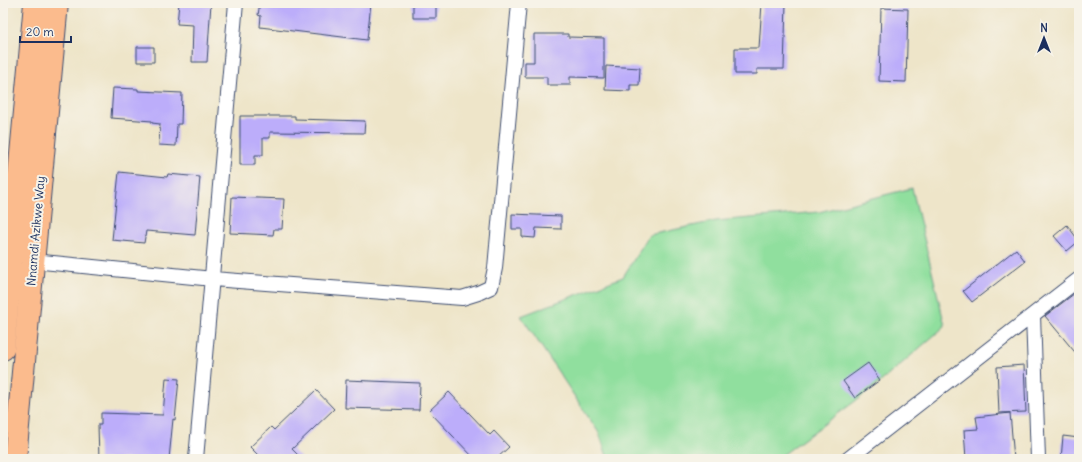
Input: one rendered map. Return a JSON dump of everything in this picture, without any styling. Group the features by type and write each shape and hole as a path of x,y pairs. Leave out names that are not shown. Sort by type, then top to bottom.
{"highway":[{"name":"Nnamdi Azikwe Way","path":"3,349 6,300 35,3"},
{"name":"Nnamdi Azikwe Way","path":"15,459 57,3"}],"street":[{"path":"196,459 213,279 236,3"},
{"path":"33,261 213,279 462,298 491,287 495,268 519,3"},
{"path":"848,459 1079,279"},
{"path":"1033,315 1038,459"}],"green space":[{"path":"912,188 945,326 877,385 777,459 608,459 599,433 521,316 623,277 649,235 716,221 819,212"}],"building":[{"path":"179,3 211,3 207,62 192,62 193,25 177,24"},
{"path":"260,3 371,3 367,40 260,27 261,16 258,15"},
{"path":"413,3 436,3 436,18 413,18"},
{"path":"762,3 786,3 784,69 757,69 757,74 735,74 735,48 759,48"},
{"path":"881,8 908,9 906,82 879,81"},
{"path":"534,34 568,34 568,37 604,38 604,78 570,77 570,85 547,85 547,77 525,77 525,62 534,62"},
{"path":"137,47 154,47 154,62 137,62"},
{"path":"606,66 640,68 639,85 630,85 630,91 605,90"},
{"path":"113,88 182,93 181,124 177,124 176,146 159,145 160,124 152,123 152,121 111,118"},
{"path":"240,116 295,116 295,119 365,121 364,133 270,132 270,138 263,138 263,155 255,155 255,165 240,165"},
{"path":"119,172 167,177 168,174 200,177 195,235 146,231 144,243 112,240"},
{"path":"232,197 284,199 282,229 274,229 273,235 230,233"},
{"path":"512,214 561,216 561,229 536,228 535,238 522,237 522,229 512,229"},
{"path":"1067,225 1079,241 1067,251 1054,236"},
{"path":"1016,249 1025,261 972,302 963,291"},
{"path":"1079,290 1079,357 1045,316"},
{"path":"868,363 880,380 855,398 843,381"},
{"path":"1024,365 1026,412 999,413 997,367"},
{"path":"166,378 179,379 169,459 99,459 98,425 101,425 101,413 163,415"},
{"path":"346,380 420,383 419,410 345,408"},
{"path":"316,390 334,409 292,449 302,459 262,459 250,447 271,427 274,430"},
{"path":"449,392 490,435 494,431 509,447 496,459 475,459 429,411"},
{"path":"1010,413 1014,459 966,459 964,430 978,429 976,417"},
{"path":"1063,436 1079,438 1079,459 1061,459"}]}
